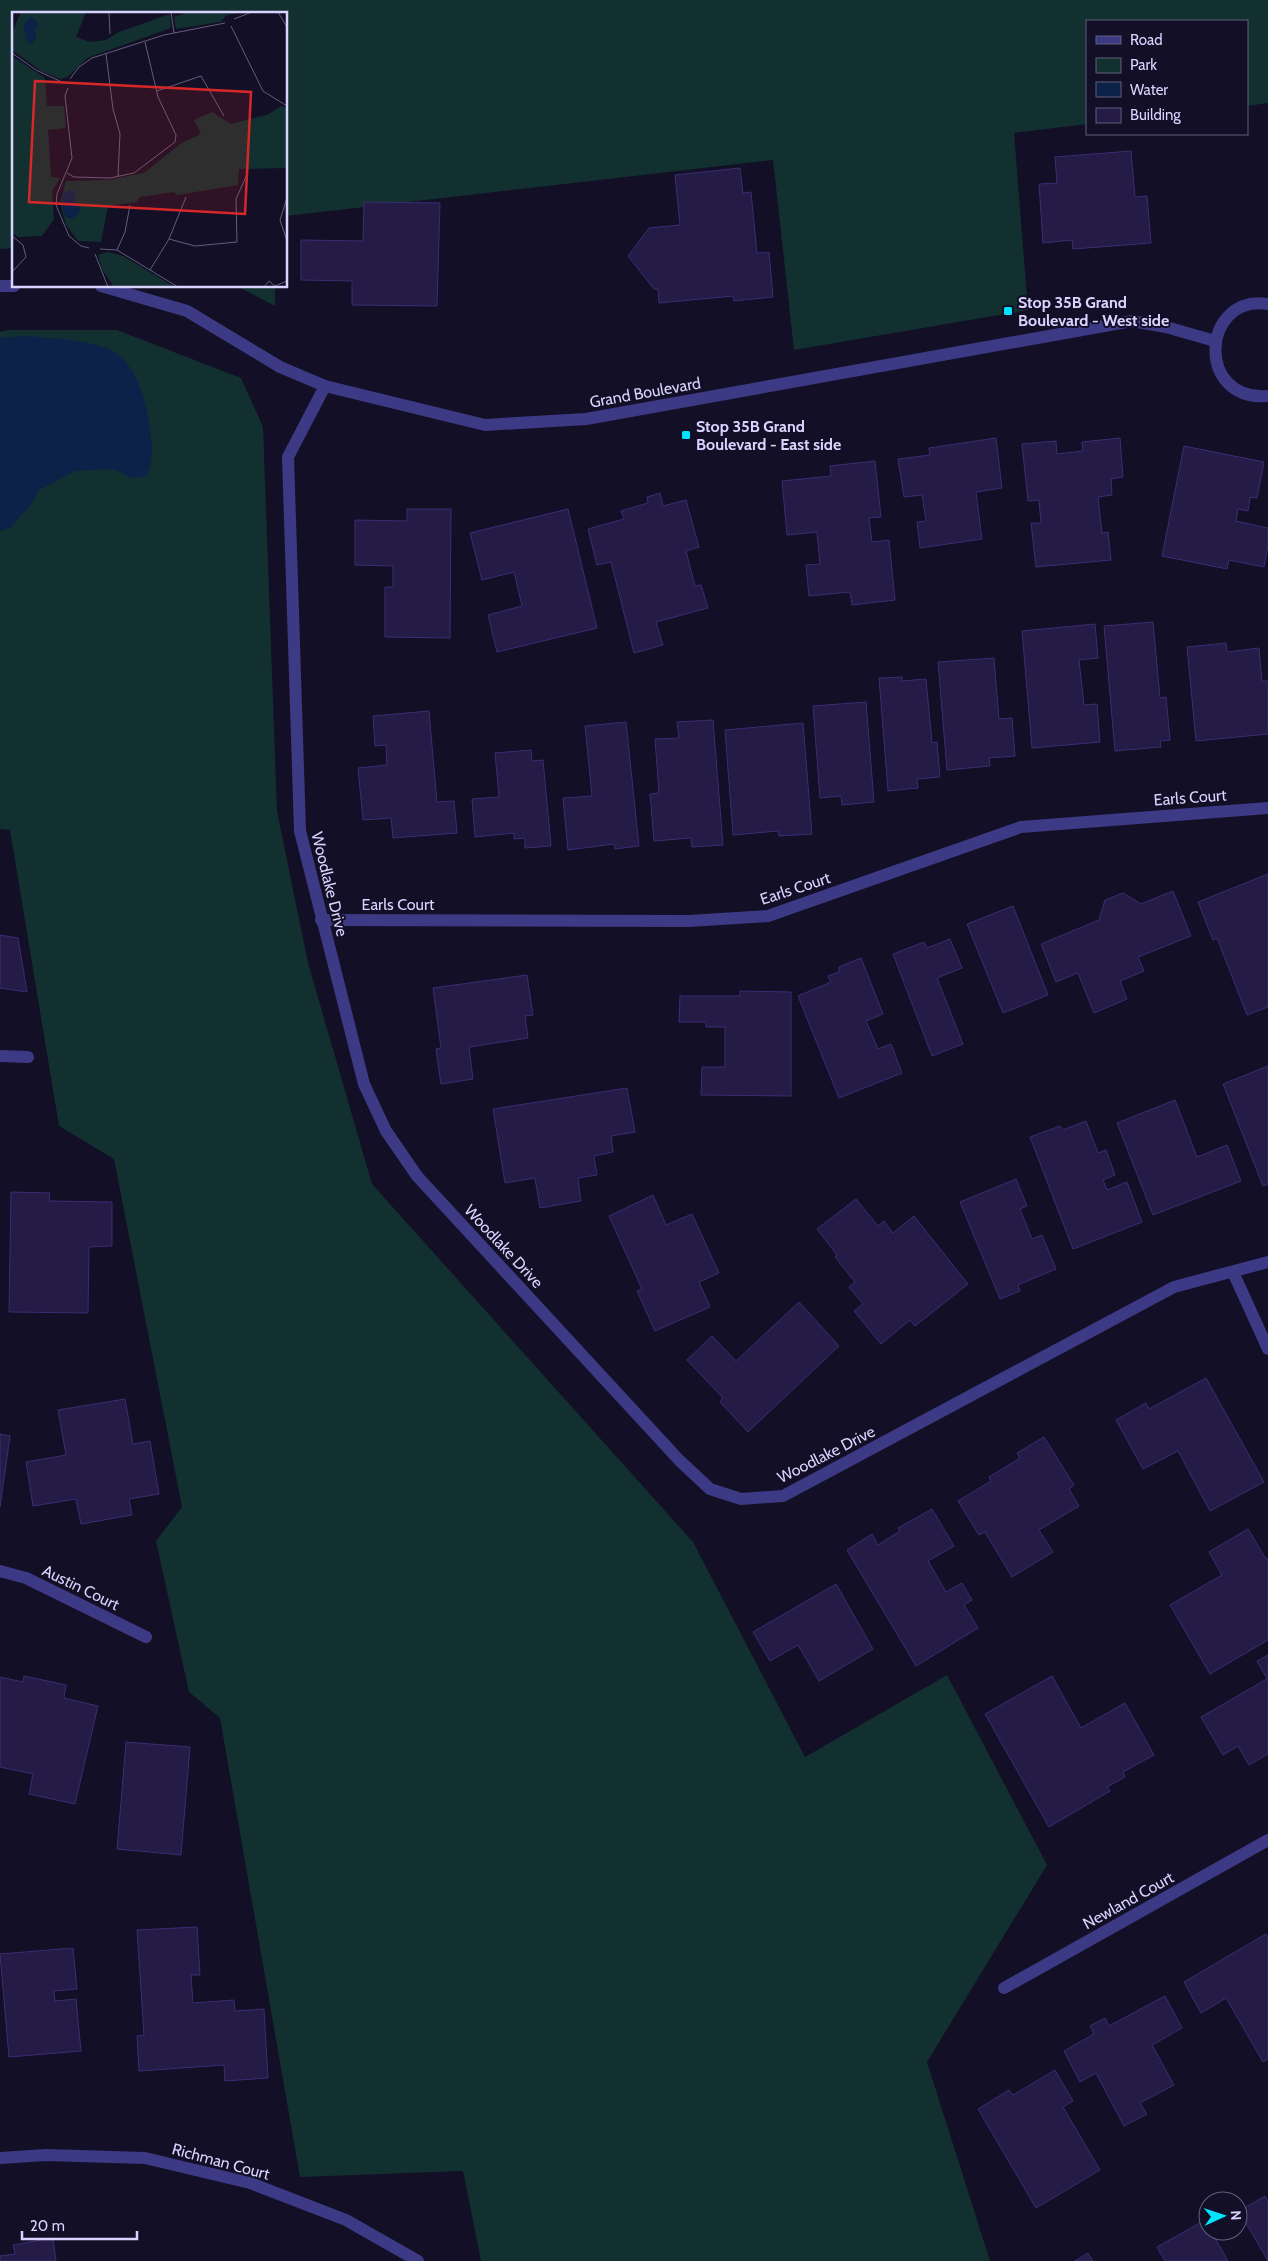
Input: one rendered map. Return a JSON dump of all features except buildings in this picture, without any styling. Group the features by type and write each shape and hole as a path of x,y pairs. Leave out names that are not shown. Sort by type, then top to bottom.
{"street":[{"name":"Grand Boulevard","path":"108,288 187,310 280,367 325,386 485,425 586,419 1132,322 1166,327 1215,341"},
{"path":"1267,301 1238,308 1228,317 1219,328 1215,341 1214,357 1220,372 1228,384 1242,393 1257,397 1268,396"},
{"name":"Woodlake Drive","path":"325,386 288,457 300,830 321,920 364,1084 386,1131 417,1176 679,1460 710,1489 741,1499 783,1496 1174,1287 1268,1262"},
{"name":"Earls Court","path":"321,920 689,922 768,916 1021,827 1268,808"},
{"path":"0,1056 28,1057"},
{"path":"1233,1272 1268,1349"},
{"name":"Austin Court","path":"0,1571 26,1578 146,1637"},
{"name":"Newland Court","path":"1004,1988 1268,1840"},
{"name":"Richman Court","path":"0,2158 46,2154 145,2158 250,2183 346,2220 418,2261"}],"green space":[{"path":"0,0 1268,0 1268,103 1248,106 1248,20 1086,20 1086,124 1014,133 1028,310 794,350 773,160 288,216 288,12 12,12 12,248 0,249"},
{"path":"241,288 275,288 275,306"},
{"path":"8,330 117,330 241,378 263,427 277,811 308,963 372,1184 693,1542 805,1757 947,1675 1047,1865 927,2062 990,2261 481,2261 463,2171 300,2177 220,1718 189,1692 156,1541 182,1507 114,1159 59,1126 10,830 0,829 0,332"}],"water":[{"path":"28,336 70,340 101,346 122,357 131,369 144,399 151,433 151,463 147,476 131,478 114,469 75,471 39,490 31,505 11,527 0,531 0,338"}],"place":[{"name":"Stop 35B Grand Boulevard - West side","path":"1008,311"},
{"name":"Stop 35B Grand Boulevard - East side","path":"686,435"}]}
